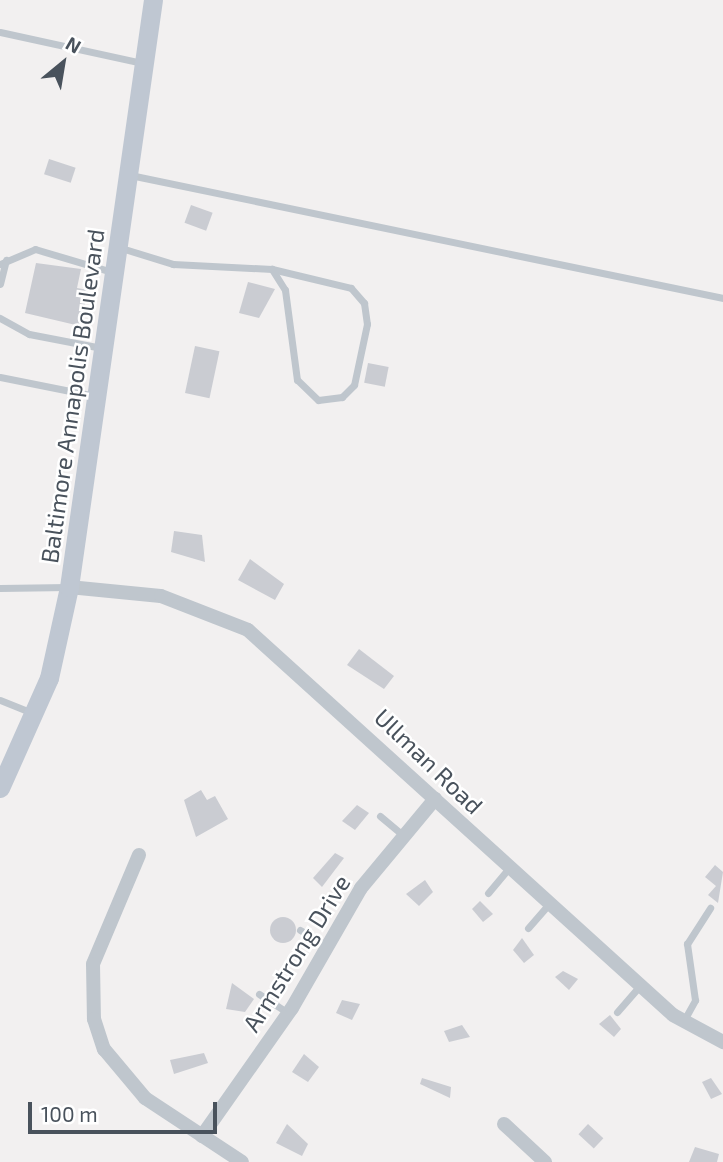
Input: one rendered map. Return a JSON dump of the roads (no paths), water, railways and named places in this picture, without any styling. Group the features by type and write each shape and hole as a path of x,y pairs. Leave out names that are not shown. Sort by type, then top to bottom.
{"main road":[{"name":"Baltimore Annapolis Boulevard","path":"0,788 5,762 49,678 69,587 153,0"}],"street":[{"name":"Ullman Road","path":"69,587 172,598 248,630 640,986 683,1022 723,1042"},
{"name":"Armstrong Drive","path":"202,1136 288,1013 361,888 435,799"},
{"path":"139,855 96,954 94,1019 104,1049 128,1083 242,1162"},
{"path":"504,1124 545,1162"}],"lane":[{"path":"0,32 143,63"},
{"path":"129,175 723,298"},
{"path":"117,247 173,264 272,269 340,282 361,296 367,324 354,385 342,397 318,400 297,380 285,290 272,269"},
{"path":"0,284 3,262 35,249 114,272"},
{"path":"0,318 29,334 103,348"},
{"path":"0,377 96,396"},
{"path":"0,588 69,587"},
{"path":"0,701 33,713"},
{"path":"380,816 404,836"},
{"path":"488,893 509,868"},
{"path":"528,928 549,904"},
{"path":"683,1022 695,1000 687,944 710,908"},
{"path":"300,930 328,946"},
{"path":"617,1012 640,986"},
{"path":"259,995 288,1013"}]}
